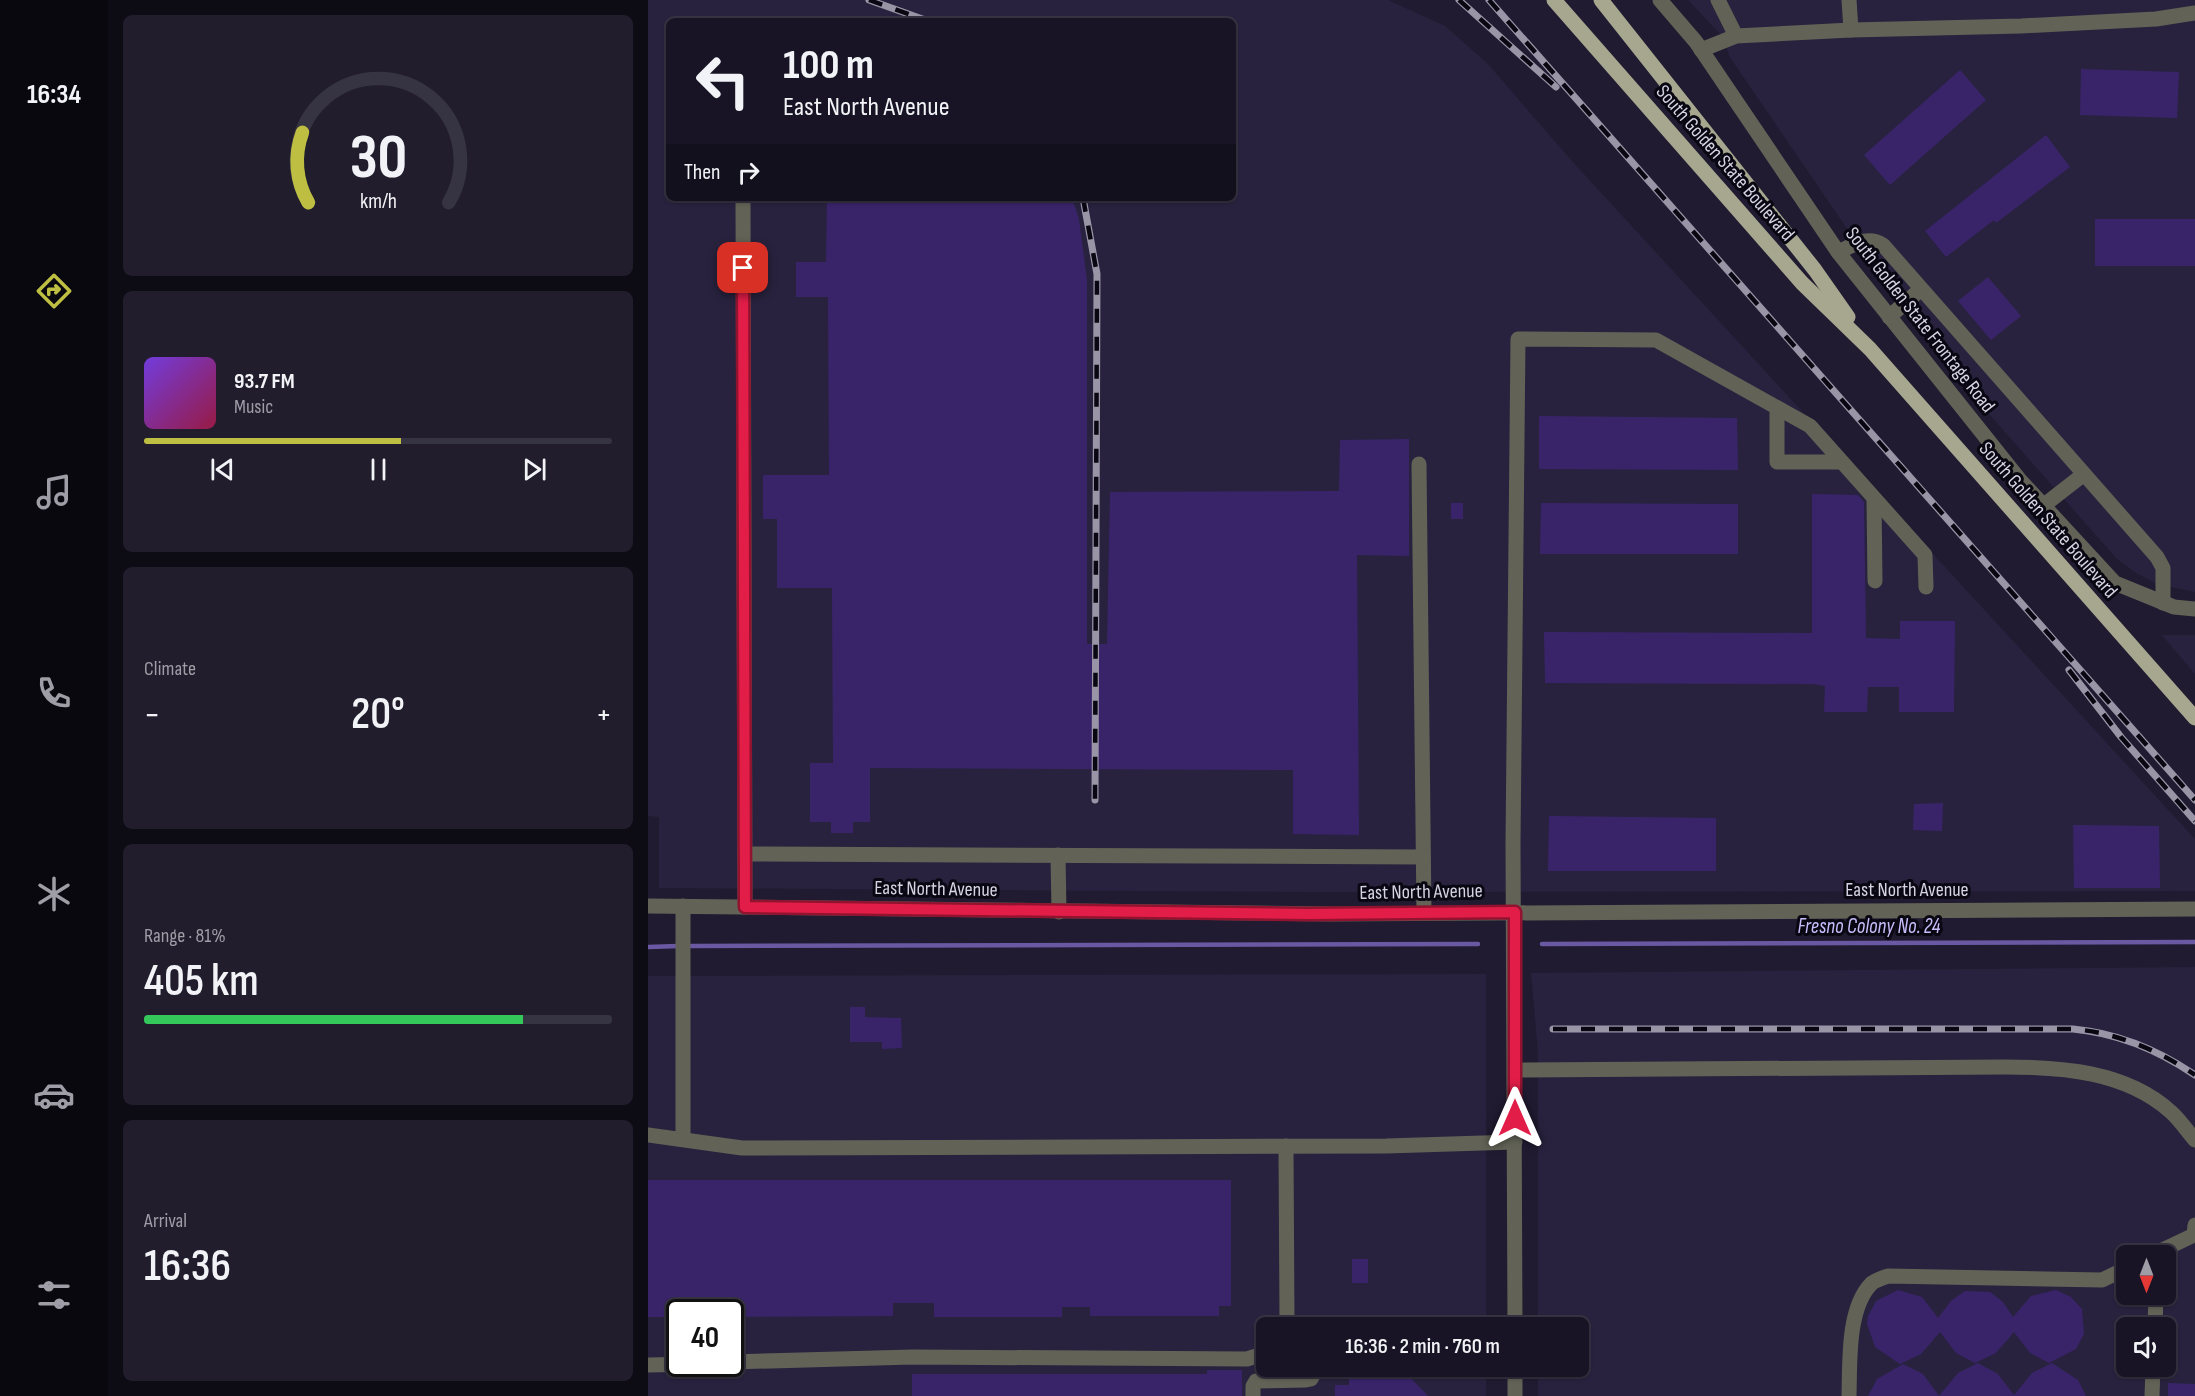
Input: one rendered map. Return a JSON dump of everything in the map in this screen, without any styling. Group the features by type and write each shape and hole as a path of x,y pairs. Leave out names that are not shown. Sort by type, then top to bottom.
{"main road":[{"name":"South Golden State Boulevard","path":"1554,0 1802,283 1870,349 2195,718"},
{"name":"South Golden State Boulevard","path":"1601,0 1815,270 1870,349"}],"street":[{"name":"South Golden State Frontage Road","path":"1660,0 1701,50 1838,252 2019,479 2115,583 2174,607 2195,609"},
{"path":"1718,0 1736,36"},
{"path":"1849,0 1851,30"},
{"path":"1701,50 1736,36 1851,30 2021,27 2156,19 2195,13"},
{"path":"743,201 745,907"},
{"path":"1838,252 1864,240 1874,239 1883,245 2157,557 2163,568 2163,603"},
{"path":"1889,317 1921,289"},
{"path":"1515,1317 1513,843 1518,339 1656,340 1777,410 1810,426 1925,555 1926,587"},
{"path":"1777,410 1777,462 1842,462"},
{"path":"1419,464 1424,914"},
{"path":"2043,506 2084,474"},
{"path":"1874,500 1875,581"},
{"path":"745,854 1423,857"},
{"path":"1058,855 1059,912"},
{"name":"East North Avenue","path":"648,906 1424,914 2195,909"},
{"path":"683,906 683,1140"},
{"path":"1515,1070 2014,1067 2080,1071 2131,1086 2170,1111 2195,1140"},
{"path":"648,1135 742,1148 1286,1146 1515,1142"},
{"path":"1286,1146 1287,1317"},
{"path":"2173,1245 2194,1235 2195,1225"},
{"path":"1849,1396 1850,1344 1860,1302 1872,1282 1888,1276 2102,1280 2116,1273"},
{"path":"744,1362 913,1357 1247,1359 1256,1356"},
{"path":"648,1365 666,1365"},
{"path":"1252,1396 1252,1386 1257,1381 1306,1380 1312,1377"},
{"path":"1515,1377 1515,1396"},
{"path":"2152,1396 2153,1377"}],"shaded area":[{"path":"648,0 1388,0 1445,26 1487,63 1572,161 2195,839 2195,891 1326,892 659,888 659,817 648,816"},
{"path":"1688,0 2195,0 2195,592 2157,584 2136,573 2116,558 1975,398 1863,252 1729,56 1724,38"},
{"path":"2162,635 2195,635 2195,674"},
{"path":"2195,967 2195,1396 1538,1396 1538,1377 1589,1377 1589,1317 1538,1317 1538,1053 1531,973"},
{"path":"1486,974 1486,1317 1256,1317 1256,1377 1486,1377 1486,1396 648,1396 648,976"}],"building":[{"path":"2081,69 2179,72 2177,118 2080,115"},
{"path":"1960,70 1986,100 1890,185 1864,155"},
{"path":"2046,135 2070,167 1996,223 1994,220 1946,257 1925,231"},
{"path":"827,201 1073,201 1079,219 1087,280 1087,644 1107,644 1110,492 1339,491 1340,440 1409,439 1409,556 1357,555 1359,835 1293,834 1293,770 870,768 870,822 853,822 853,833 831,833 831,822 810,822 810,763 833,763 832,588 777,588 777,519 763,519 763,475 829,475 828,297 796,297 796,262 826,262"},
{"path":"2095,219 2195,219 2195,266 2095,266"},
{"path":"1988,277 2021,316 1991,340 1958,301"},
{"path":"1539,416 1737,418 1738,470 1539,469"},
{"path":"1812,494 1858,495 1864,502 1866,638 1900,639 1900,621 1955,621 1954,712 1899,712 1899,687 1868,687 1867,712 1824,712 1825,686 1813,684 1545,683 1544,632 1812,633"},
{"path":"1451,503 1463,503 1463,519 1451,519"},
{"path":"1541,503 1738,504 1738,554 1540,554"},
{"path":"1943,803 1942,831 1913,830 1914,804"},
{"path":"1549,816 1716,818 1716,871 1548,871"},
{"path":"2073,825 2159,826 2160,888 2074,888"},
{"path":"850,1007 865,1007 865,1017 901,1018 902,1048 882,1049 882,1042 850,1042"},
{"path":"648,1180 1231,1180 1231,1306 1219,1306 1219,1316 1090,1316 1090,1307 1062,1307 1062,1317 934,1317 934,1303 893,1303 893,1316 744,1317 744,1299 666,1299 666,1317 648,1317"},
{"path":"1352,1259 1368,1259 1368,1283 1352,1283"},
{"path":"1898,1290 1922,1297 1938,1318 1951,1301 1965,1291 1990,1292 2003,1302 2013,1317 2031,1296 2056,1290 2071,1297 2082,1309 2084,1334 2076,1349 2049,1363 2030,1353 2014,1332 1996,1353 1975,1363 1956,1353 1940,1332 1921,1354 1900,1364 1875,1347 1867,1324 1868,1316 1876,1301"},
{"path":"1978,1363 1998,1374 2014,1395 2032,1373 2052,1363 2078,1380 2086,1396 1939,1396 1958,1373"},
{"path":"1903,1364 1923,1374 1939,1396 1868,1396 1877,1379"},
{"path":"1207,1370 1242,1370 1242,1396 912,1396 912,1374 1207,1374"},
{"path":"1410,1377 1428,1396 1335,1396 1335,1385 1349,1385 1349,1378"},
{"path":"2168,1383 2195,1384 2195,1396 2168,1396"}],"waterway":[{"name":"Fresno Colony No. 24","path":"1542,944 2195,942"},
{"name":"Fresno Colony No. 24","path":"691,946 1478,944"},
{"name":"Fresno Colony No. 24","path":"648,947 679,946"}],"railway":[{"path":"869,0 920,18"},
{"path":"1459,0 1556,87"},
{"path":"1489,0 2195,800"},
{"path":"1084,201 1097,274 1095,800"},
{"path":"2069,670 2121,737 2195,821"},
{"path":"1553,1029 2073,1029 2106,1034 2137,1044 2195,1075"}],"route":[{"path":"743,268 745,907 1308,914 1515,912 1515,1118"}]}
